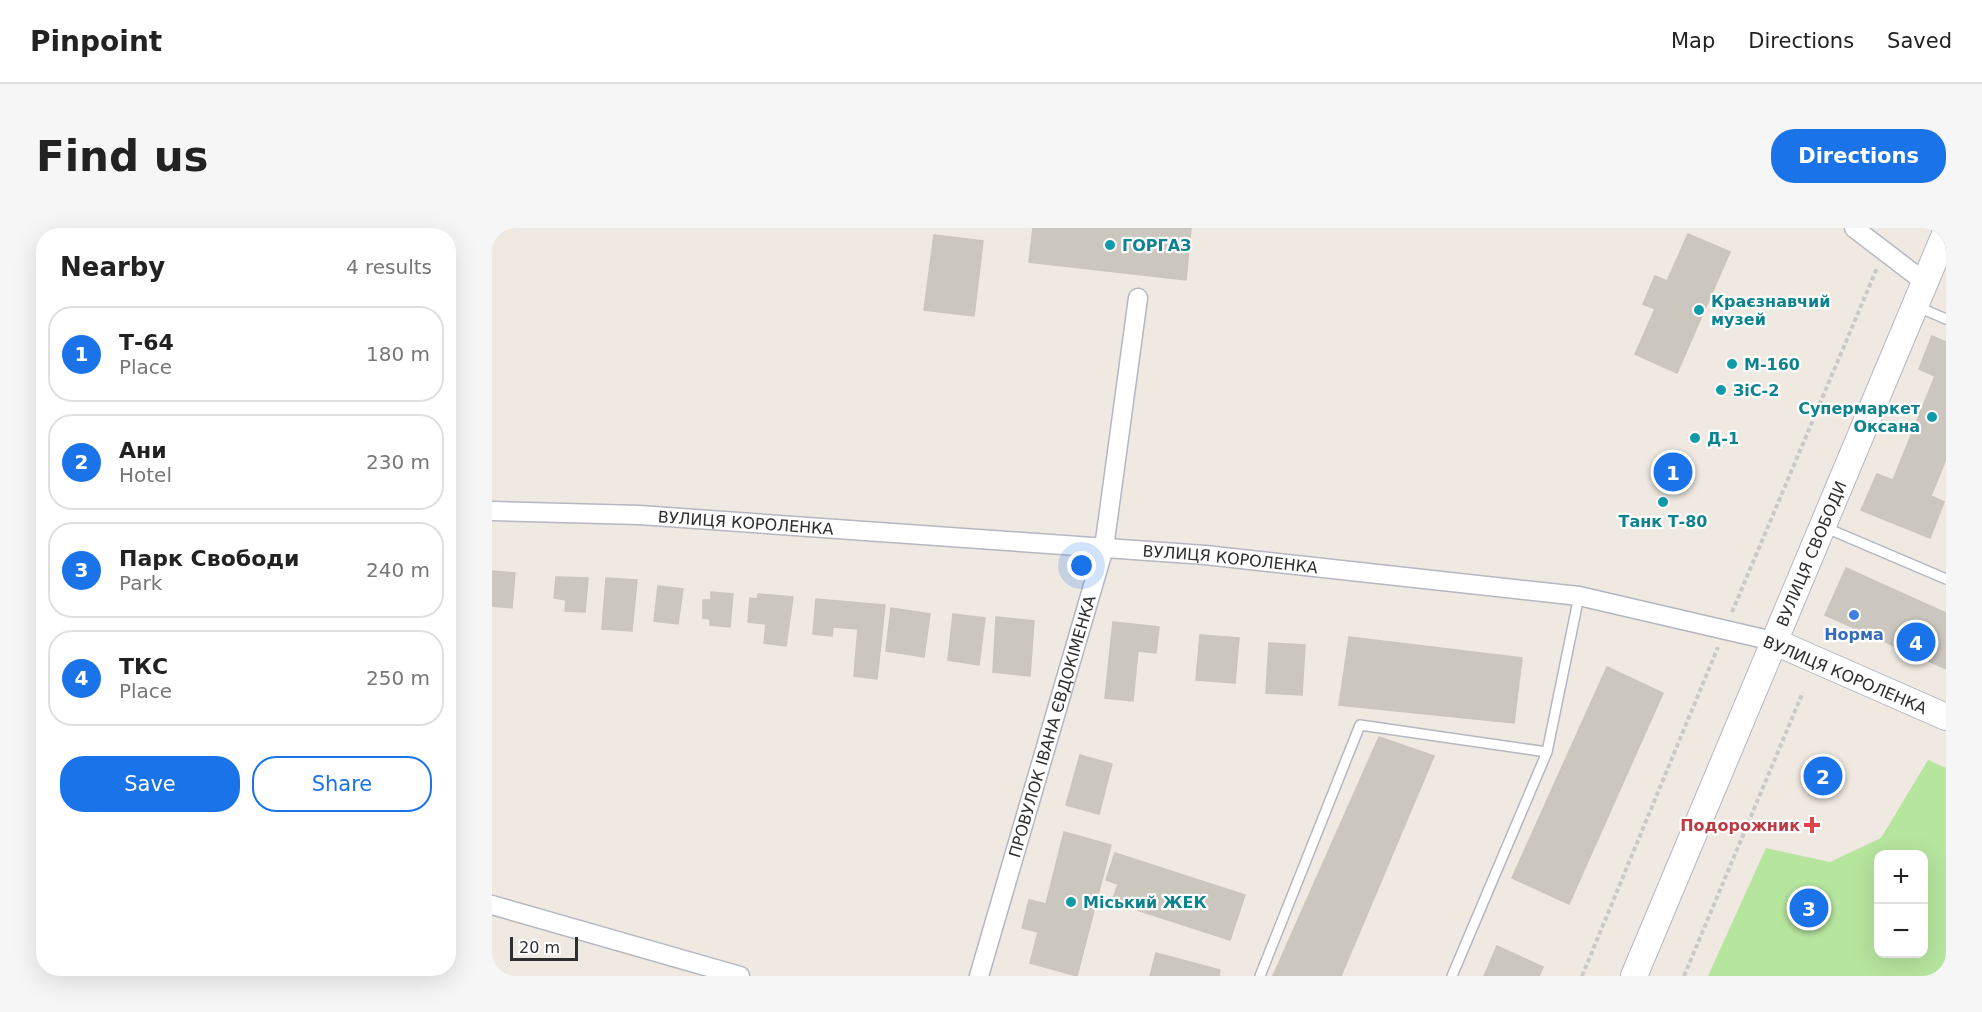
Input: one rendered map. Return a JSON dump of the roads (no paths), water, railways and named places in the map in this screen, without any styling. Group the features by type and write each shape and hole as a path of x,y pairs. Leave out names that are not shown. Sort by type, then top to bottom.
{"main road":[{"name":"ВУЛИЦЯ СВОБОДИ","path":"1634,976 1946,232"},
{"name":"ВУЛИЦЯ КОРОЛЕНКА","path":"1773,641 1946,717"}],"street":[{"path":"1854,228 1926,283"},
{"name":"ПРОВУЛОК ІВАНА ЄВДОКІМЕНКА","path":"979,976 1104,548 1138,298"},
{"name":"ВУЛИЦЯ КОРОЛЕНКА","path":"492,511 639,514 1204,555 1579,596 1773,641"},
{"path":"492,905 740,976"}],"lane":[{"path":"1916,306 1946,319"},
{"path":"1823,526 1946,579"},
{"path":"1452,976 1547,752 1579,596"},
{"path":"1260,976 1360,724 1547,752"}],"place":[{"name":"ГОРГАЗ","path":"1110,245"},
{"name":"Краєзнавчий музей","path":"1699,310"},
{"name":"М-160","path":"1732,364"},
{"name":"ЗіС-2","path":"1721,390"},
{"name":"Супермаркет Оксана","path":"1932,417"},
{"name":"Д-1","path":"1695,438"},
{"name":"Т-64","path":"1673,472"},
{"name":"Танк Т-80","path":"1663,502"},
{"name":"Норма","path":"1854,615"},
{"name":"ТКС","path":"1916,642"},
{"name":"Ани","path":"1823,776"},
{"name":"Подорожник","path":"1812,825"},
{"name":"Міський ЖЕК","path":"1071,902"},
{"name":"Парк Свободи","path":"1809,908"}]}
